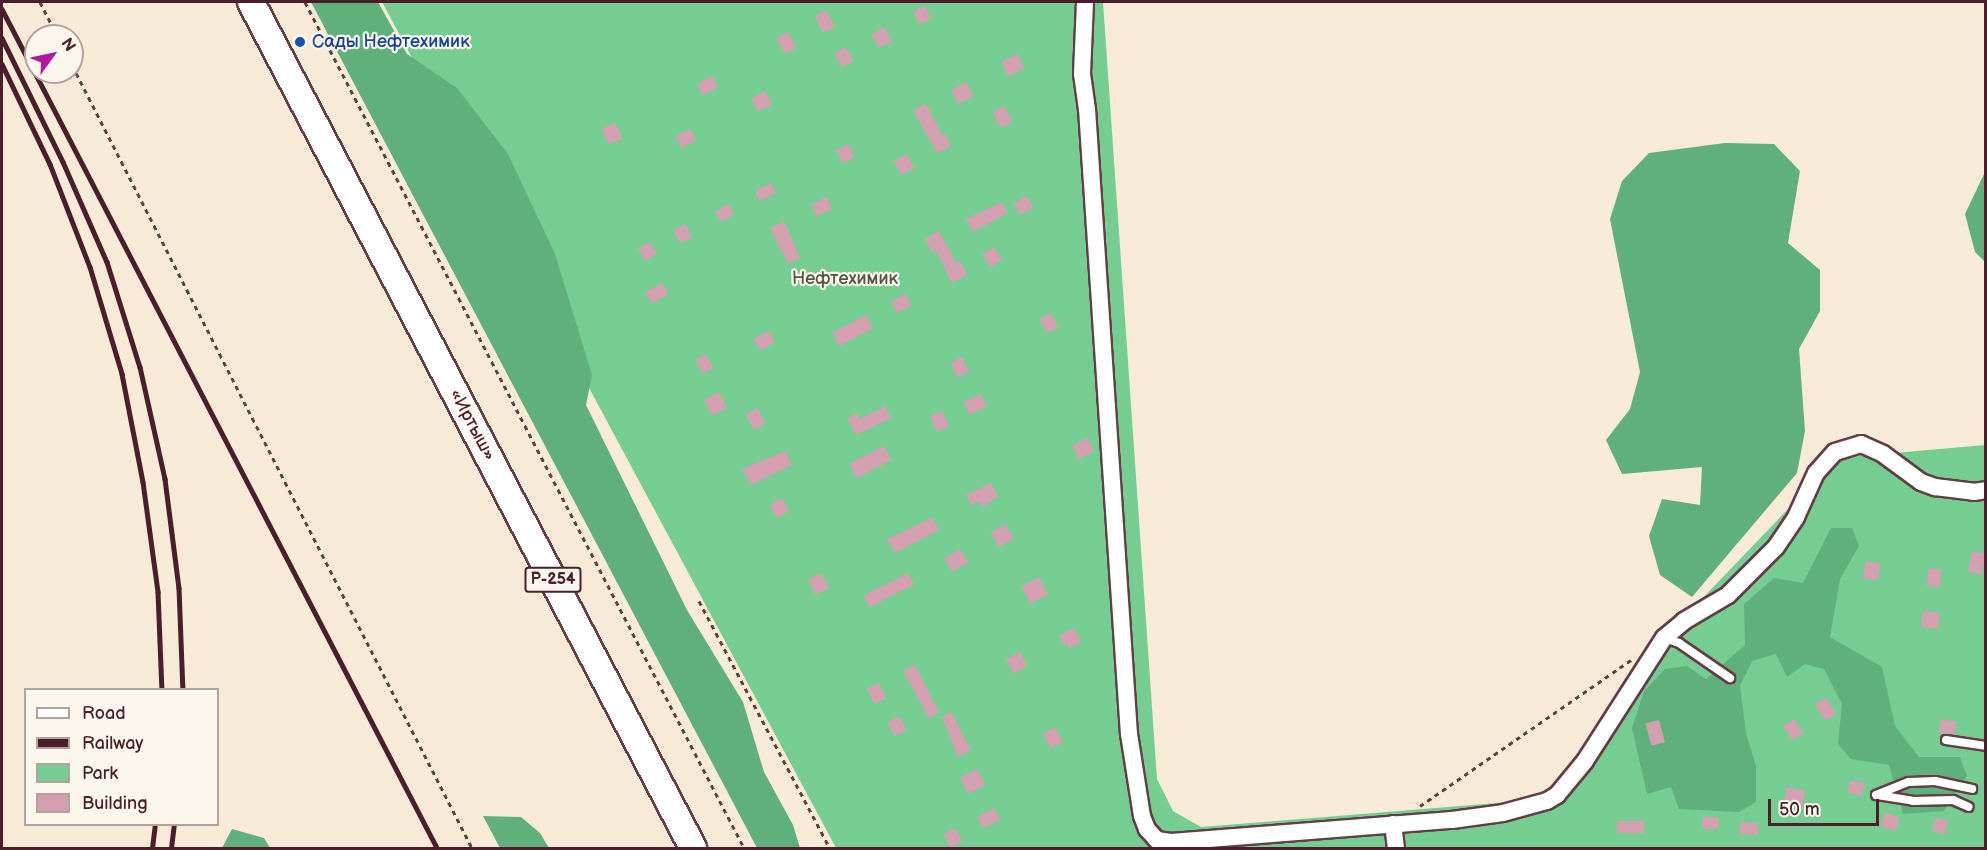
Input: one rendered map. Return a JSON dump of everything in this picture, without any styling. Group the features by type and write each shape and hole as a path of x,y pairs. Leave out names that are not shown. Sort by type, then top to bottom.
{"main road":[{"name":"«Иртыш»","path":"251,2 693,849"}],"street":[{"path":"1085,2 1082,74 1088,109 1130,734 1136,789 1144,823 1157,840 1171,842 1452,820 1530,807 1557,795 1585,761 1630,695 1664,638 1684,621 1717,604 1751,574 1785,535 1824,462 1835,452 1861,444 1883,454 1921,482 1935,487 1974,492 1986,490"},
{"path":"1393,824 1396,849"}],"lane":[{"path":"1664,638 1679,644 1730,678"},
{"path":"1946,740 1986,746"},
{"path":"1969,807 1953,800 1913,801 1876,795 1910,783 1935,781 1972,789"}],"path":[{"path":"40,2 51,24"},
{"path":"305,2 744,849"},
{"path":"82,84 472,849"},
{"path":"699,601 830,849"},
{"path":"1419,807 1634,658"}],"green space":[{"path":"311,2 378,2 407,54 457,88 508,154 555,254 592,375 586,405 687,610 743,702 764,772 793,825 800,848 757,848"},
{"name":"Нефтехимик","path":"382,2 1103,2 1157,779 1173,811 1201,827 1521,801 1542,794 1560,780 1648,655 1837,458 1985,445 1985,848 836,848"},
{"path":"1725,143 1774,144 1800,171 1788,243 1820,270 1820,311 1799,349 1805,431 1797,473 1692,597 1660,575 1649,536 1662,499 1700,505 1702,467 1622,474 1606,440 1630,409 1640,372 1610,219 1622,181 1649,153"},
{"path":"1985,172 1985,262 1975,252 1965,214"},
{"path":"1831,528 1852,528 1859,546 1840,579 1830,637 1882,667 1895,726 1919,757 1960,757 1967,776 1944,811 1903,814 1889,765 1851,759 1838,744 1842,704 1824,669 1805,664 1787,677 1776,654 1752,661 1740,686 1746,733 1756,766 1756,802 1739,812 1679,809 1671,787 1647,794 1632,728 1644,691 1665,669 1687,666 1706,679 1745,645 1744,604 1774,578 1803,583"},
{"path":"483,816 521,817 540,833 549,848 500,848"},
{"path":"232,829 264,838 270,848 222,848"}],"building":[{"path":"925,6 931,19 919,24 913,11"},
{"path":"826,10 835,27 823,33 815,16"},
{"path":"885,27 892,41 879,48 872,34"},
{"path":"788,32 796,48 785,54 776,38"},
{"path":"846,47 853,61 842,67 834,53"},
{"path":"1017,54 1024,68 1008,76 1001,62"},
{"path":"712,76 718,88 703,95 697,84"},
{"path":"966,82 973,96 958,104 951,90"},
{"path":"765,91 772,104 758,112 751,99"},
{"path":"926,104 942,135 945,134 951,146 937,153 913,110"},
{"path":"1004,106 1012,122 1001,128 992,112"},
{"path":"615,123 622,138 609,145 601,129"},
{"path":"690,129 696,141 682,148 676,136"},
{"path":"848,144 855,157 843,164 836,151"},
{"path":"907,154 914,168 901,175 894,161"},
{"path":"771,183 776,193 760,201 755,191"},
{"path":"1027,196 1033,207 1020,215 1014,203"},
{"path":"826,197 832,209 817,216 811,205"},
{"path":"1002,202 1008,213 973,232 966,219"},
{"path":"728,204 734,214 721,222 715,212"},
{"path":"784,221 800,258 788,264 770,228"},
{"path":"685,224 692,237 681,243 674,230"},
{"path":"939,231 956,263 960,261 967,275 952,283 936,250 932,253 925,239"},
{"path":"650,242 657,254 645,261 638,249"},
{"path":"994,247 1002,260 990,267 982,254"},
{"path":"662,283 668,294 652,304 645,292"},
{"path":"905,294 911,305 897,313 891,302"},
{"path":"1051,313 1058,327 1047,333 1039,319"},
{"path":"866,315 873,328 839,346 832,333"},
{"path":"769,331 775,343 760,350 754,339"},
{"path":"706,354 713,368 703,374 695,359"},
{"path":"962,357 969,371 958,377 950,363"},
{"path":"719,392 727,408 712,416 704,400"},
{"path":"981,394 987,407 970,415 964,402"},
{"path":"885,406 891,418 856,435 847,418 857,413 860,419"},
{"path":"757,408 766,424 754,430 746,414"},
{"path":"942,411 949,426 937,432 930,416"},
{"path":"1087,438 1094,451 1079,459 1072,446"},
{"path":"884,446 891,460 857,478 849,464"},
{"path":"785,451 792,465 751,485 742,469"},
{"path":"991,483 998,497 982,507 979,501 972,505 966,495"},
{"path":"782,498 789,511 777,518 770,505"},
{"path":"932,518 939,530 895,553 887,539"},
{"path":"1005,524 1014,539 999,547 990,533"},
{"path":"960,549 968,563 952,572 944,558"},
{"path":"1972,551 1986,554 1981,574 1968,572"},
{"path":"1866,561 1881,564 1877,581 1863,578"},
{"path":"1929,568 1942,570 1939,588 1926,586"},
{"path":"821,573 829,588 816,595 808,580"},
{"path":"908,573 914,585 869,607 863,596"},
{"path":"1039,577 1048,595 1030,604 1021,586"},
{"path":"1923,611 1940,613 1938,629 1921,627"},
{"path":"1074,628 1081,642 1069,648 1067,644 1064,646 1059,635"},
{"path":"1020,652 1027,666 1013,674 1006,659"},
{"path":"915,665 939,712 929,718 903,671"},
{"path":"879,683 886,698 874,704 867,688"},
{"path":"1826,698 1836,714 1825,721 1815,705"},
{"path":"951,712 971,750 958,757 942,717"},
{"path":"899,716 906,730 895,736 887,722"},
{"path":"1794,719 1803,733 1792,740 1783,726"},
{"path":"1941,719 1957,722 1954,735 1939,732"},
{"path":"1659,720 1665,742 1651,746 1645,724"},
{"path":"1055,727 1063,742 1051,749 1043,734"},
{"path":"977,769 985,785 968,794 960,778"},
{"path":"1850,780 1865,783 1862,796 1848,793"},
{"path":"1787,787 1806,791 1803,805 1784,801"},
{"path":"994,808 1000,820 983,828 977,817"},
{"path":"1884,813 1899,817 1896,831 1880,827"},
{"path":"1702,817 1718,817 1718,829 1702,829"},
{"path":"1935,818 1948,821 1945,835 1932,832"},
{"path":"1617,821 1644,821 1644,833 1617,833"},
{"path":"1740,822 1758,823 1757,835 1739,834"},
{"path":"955,828 962,841 951,847 944,834"}],"railway":[{"path":"2,9 437,848"},
{"path":"2,38 63,162 107,262 140,367 165,479 179,588 183,688"},
{"path":"2,64 50,164 90,267 122,374 143,482 158,592 162,688"},
{"path":"152,848 155,826"},
{"path":"171,848 174,826"}],"place":[{"name":"Сады Нефтехимик","path":"300,42"}]}
